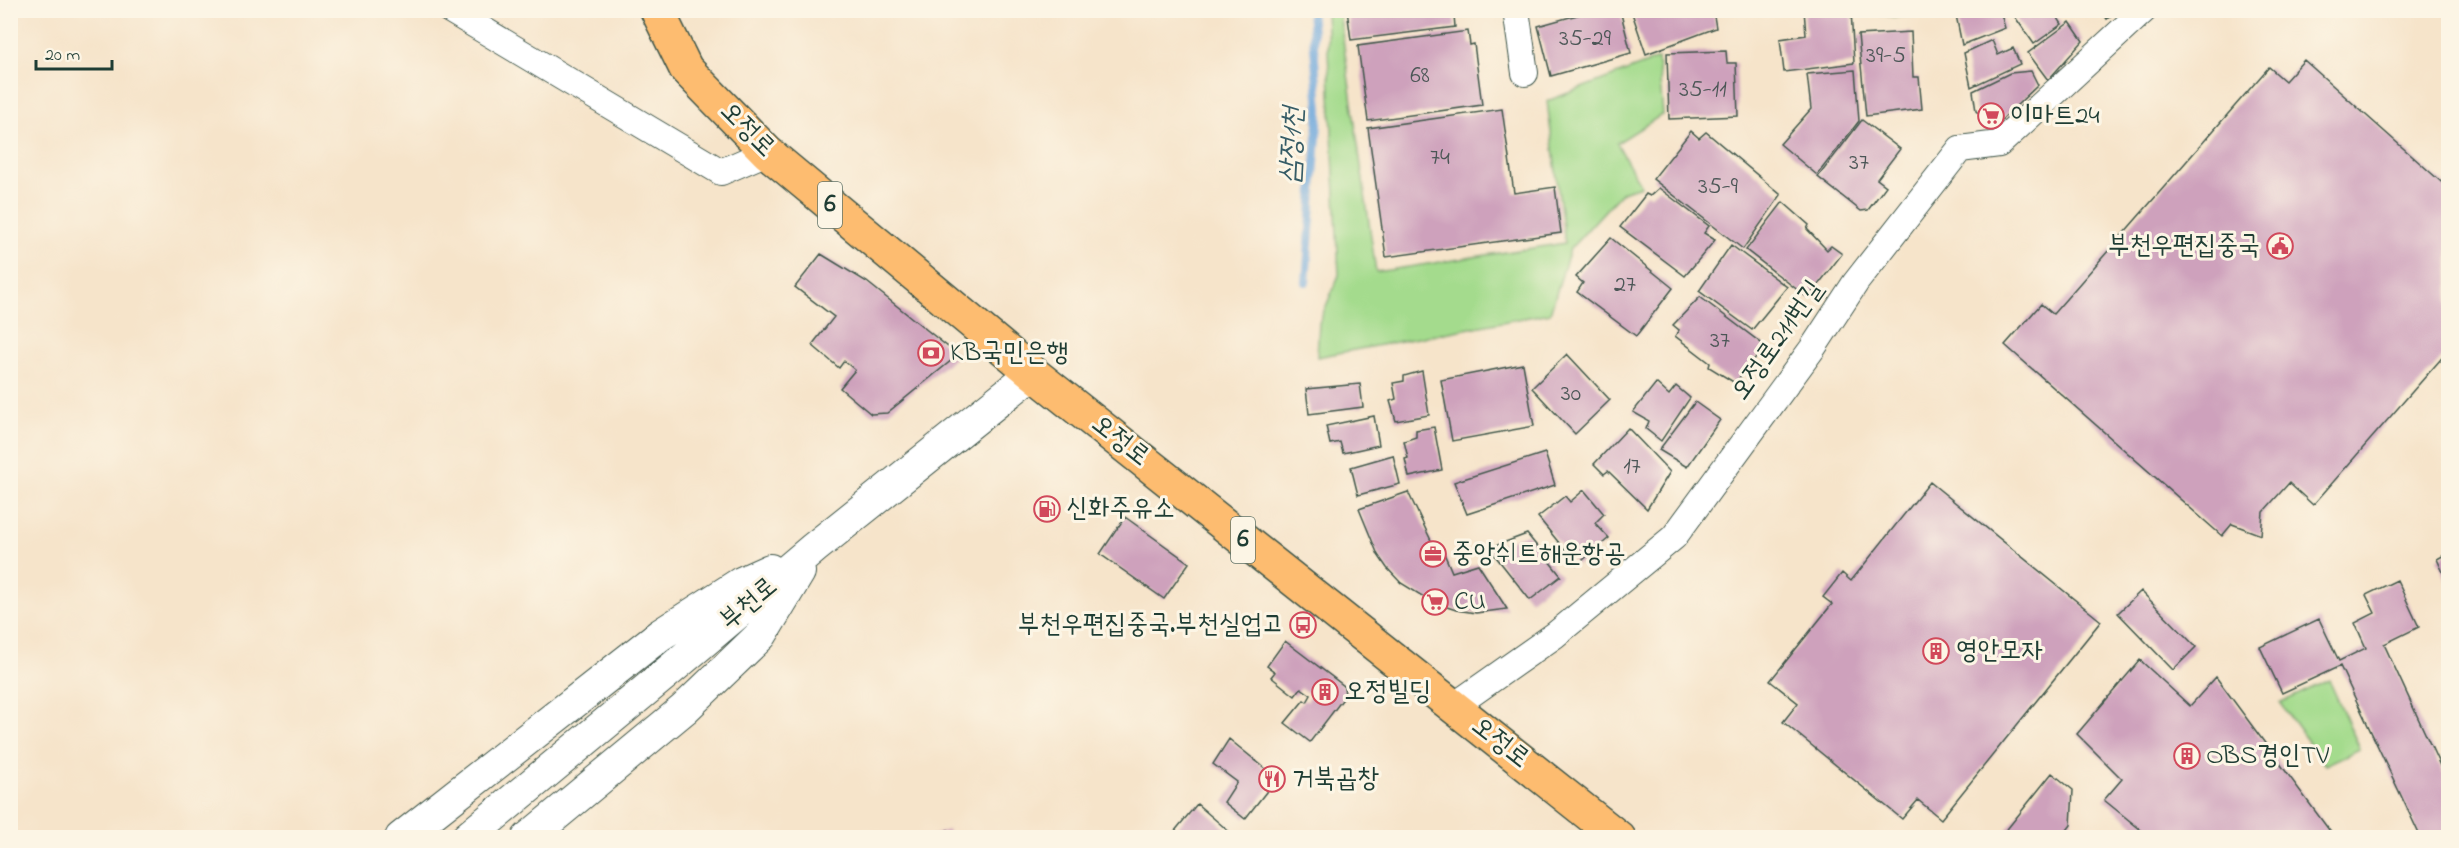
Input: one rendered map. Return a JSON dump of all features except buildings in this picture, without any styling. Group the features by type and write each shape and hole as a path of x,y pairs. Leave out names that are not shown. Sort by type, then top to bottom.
{"main road":[{"name":"오정로","path":"657,10 686,69 767,152 1033,373 1619,837"}],"street":[{"path":"450,10 721,172 767,152"},
{"path":"1516,10 1525,73"},
{"name":"오정로211번길","path":"1454,706 1556,635 1674,537 1812,349 1856,282 1960,149 1999,144 2144,10"},
{"name":"부천로","path":"467,837 661,678 814,548 1033,373"},
{"path":"401,837 660,635 741,583 814,548"},
{"path":"528,837 684,709 761,635 814,548"}],"green space":[{"path":"1326,11 1339,11 1376,272 1565,243 1547,101 1658,59 1663,114 1617,143 1641,186 1622,192 1570,249 1550,313 1317,357 1319,323 1339,275"},
{"path":"1867,11 1917,11 1918,15 1894,17"},
{"path":"2329,680 2360,749 2325,765 2280,703"}],"waterway":[{"name":"삼정1천","path":"1306,282 1319,110 1311,10"}],"place":[{"name":"이마트24","path":"1991,116"},
{"name":"부천우편집중국","path":"2280,246"},
{"name":"KB국민은행","path":"931,353"},
{"name":"신화주유소","path":"1047,509"},
{"name":"중앙쉬트해운항공","path":"1433,554"},
{"name":"CU","path":"1435,602"},
{"name":"부천우편집중국.부천실업고","path":"1303,625"},
{"name":"영안모자","path":"1936,651"},
{"name":"오정빌딩","path":"1325,692"},
{"name":"OBS경인TV","path":"2187,756"},
{"name":"거북곱창","path":"1272,779"}]}
